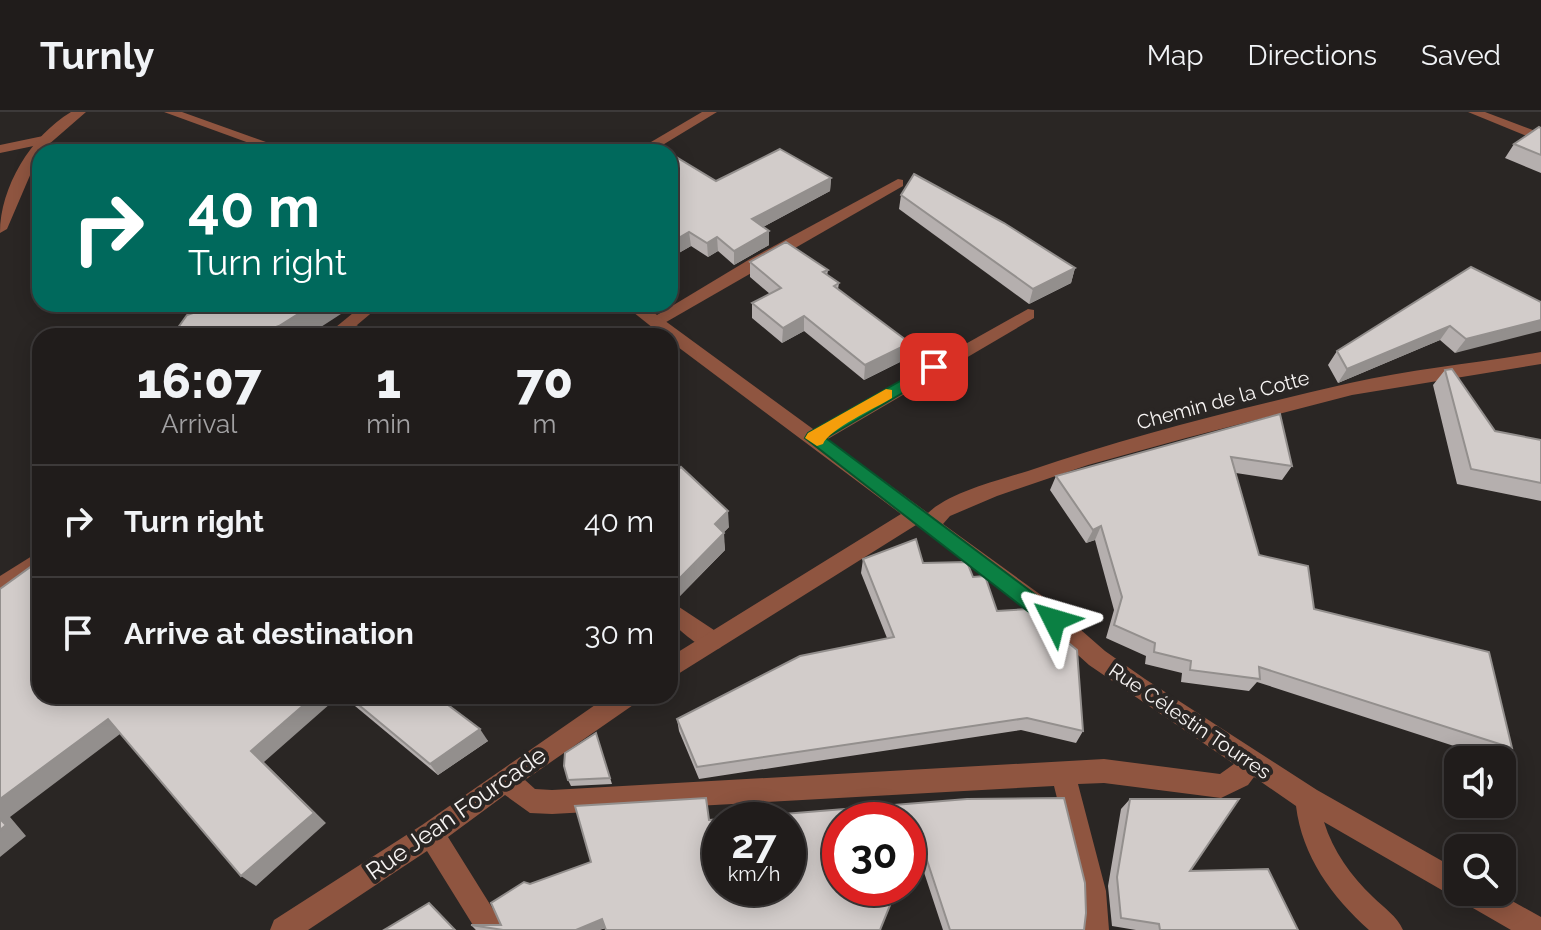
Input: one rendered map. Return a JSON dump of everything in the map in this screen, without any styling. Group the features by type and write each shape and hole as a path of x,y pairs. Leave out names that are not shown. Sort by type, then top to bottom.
{"street":[{"path":"41,144 80,112"},
{"path":"170,112 264,144"},
{"path":"655,144 711,112"},
{"path":"1474,112 1541,138"},
{"path":"0,149 43,140"},
{"path":"0,229 32,158"},
{"path":"678,308 898,183"},
{"path":"344,328 364,312"},
{"name":"Rue Célestin Tourres","path":"642,312 665,328"},
{"path":"655,321 671,312"},
{"path":"814,438 1028,314"},
{"name":"Rue Célestin Tourres","path":"678,338 1033,601 1097,658 1308,799 1444,877"},
{"name":"Chemin de la Cotte","path":"923,520 990,491 1084,459 1186,431 1352,389 1541,358"},
{"path":"678,664 923,520"},
{"path":"0,588 32,565"},
{"path":"678,616 712,641"},
{"name":"Rue Jean Fourcade","path":"284,930 431,834 616,704"},
{"path":"506,780 530,801 552,802 1104,771 1221,786 1239,777 1251,762"},
{"path":"1063,774 1093,891 1095,930"},
{"path":"1308,799 1309,820 1327,862 1343,884 1389,930"},
{"path":"431,834 492,930"},
{"path":"1495,906 1537,930"}],"building":[{"path":"1539,127 1541,155 1514,144"},
{"path":"780,149 831,178 752,219 769,231 734,251 717,237 707,243 689,232 678,238 678,158 716,181"},
{"path":"914,174 1004,223 1075,268 1033,289 901,195"},
{"path":"786,242 828,270 823,272 839,283 834,286 910,343 865,365 804,316 783,328 752,303 781,288 750,262"},
{"path":"1471,267 1541,302 1541,320 1466,339 1450,326 1347,369 1337,351"},
{"path":"196,312 301,312 273,328 178,328 187,315"},
{"path":"1452,369 1495,431 1541,440 1541,483 1471,469 1445,370"},
{"path":"1280,414 1292,466 1231,457 1259,555 1308,566 1314,609 1489,652 1512,746 1259,667 1260,679 1190,670 1191,661 1154,652 1155,643 1114,625 1122,597 1101,526 1093,530 1056,476"},
{"path":"681,467 728,511 715,524 724,533 678,580 678,470"},
{"path":"916,539 923,563 967,562 973,577 985,576 997,611 1028,609 1077,650 1083,731 1027,718 697,767 677,719 800,656 894,637 863,559"},
{"path":"32,566 32,704 305,704 251,751 314,813 241,876 108,719 0,799 0,589"},
{"path":"358,704 447,704 480,729 430,764"},
{"path":"596,733 610,778 568,780 564,766 565,753"},
{"path":"706,798 707,802 702,802 702,906 806,906 806,812 822,811 822,906 890,906 880,930 606,930 602,919 576,930 503,930 471,925 501,925 491,903 524,882 530,884 591,862 575,806"},
{"path":"1064,798 1085,883 1084,930 950,930 926,857 926,802"},
{"path":"1130,799 1239,799 1190,871 1268,869 1298,930 1160,930 1159,924 1121,918 1117,877"},
{"path":"429,903 455,930 384,930"}],"slow traffic":[{"path":"817,440 814,438 835,423 886,394"}],"route":[{"path":"934,367 814,438 1033,601 1054,620"}]}
